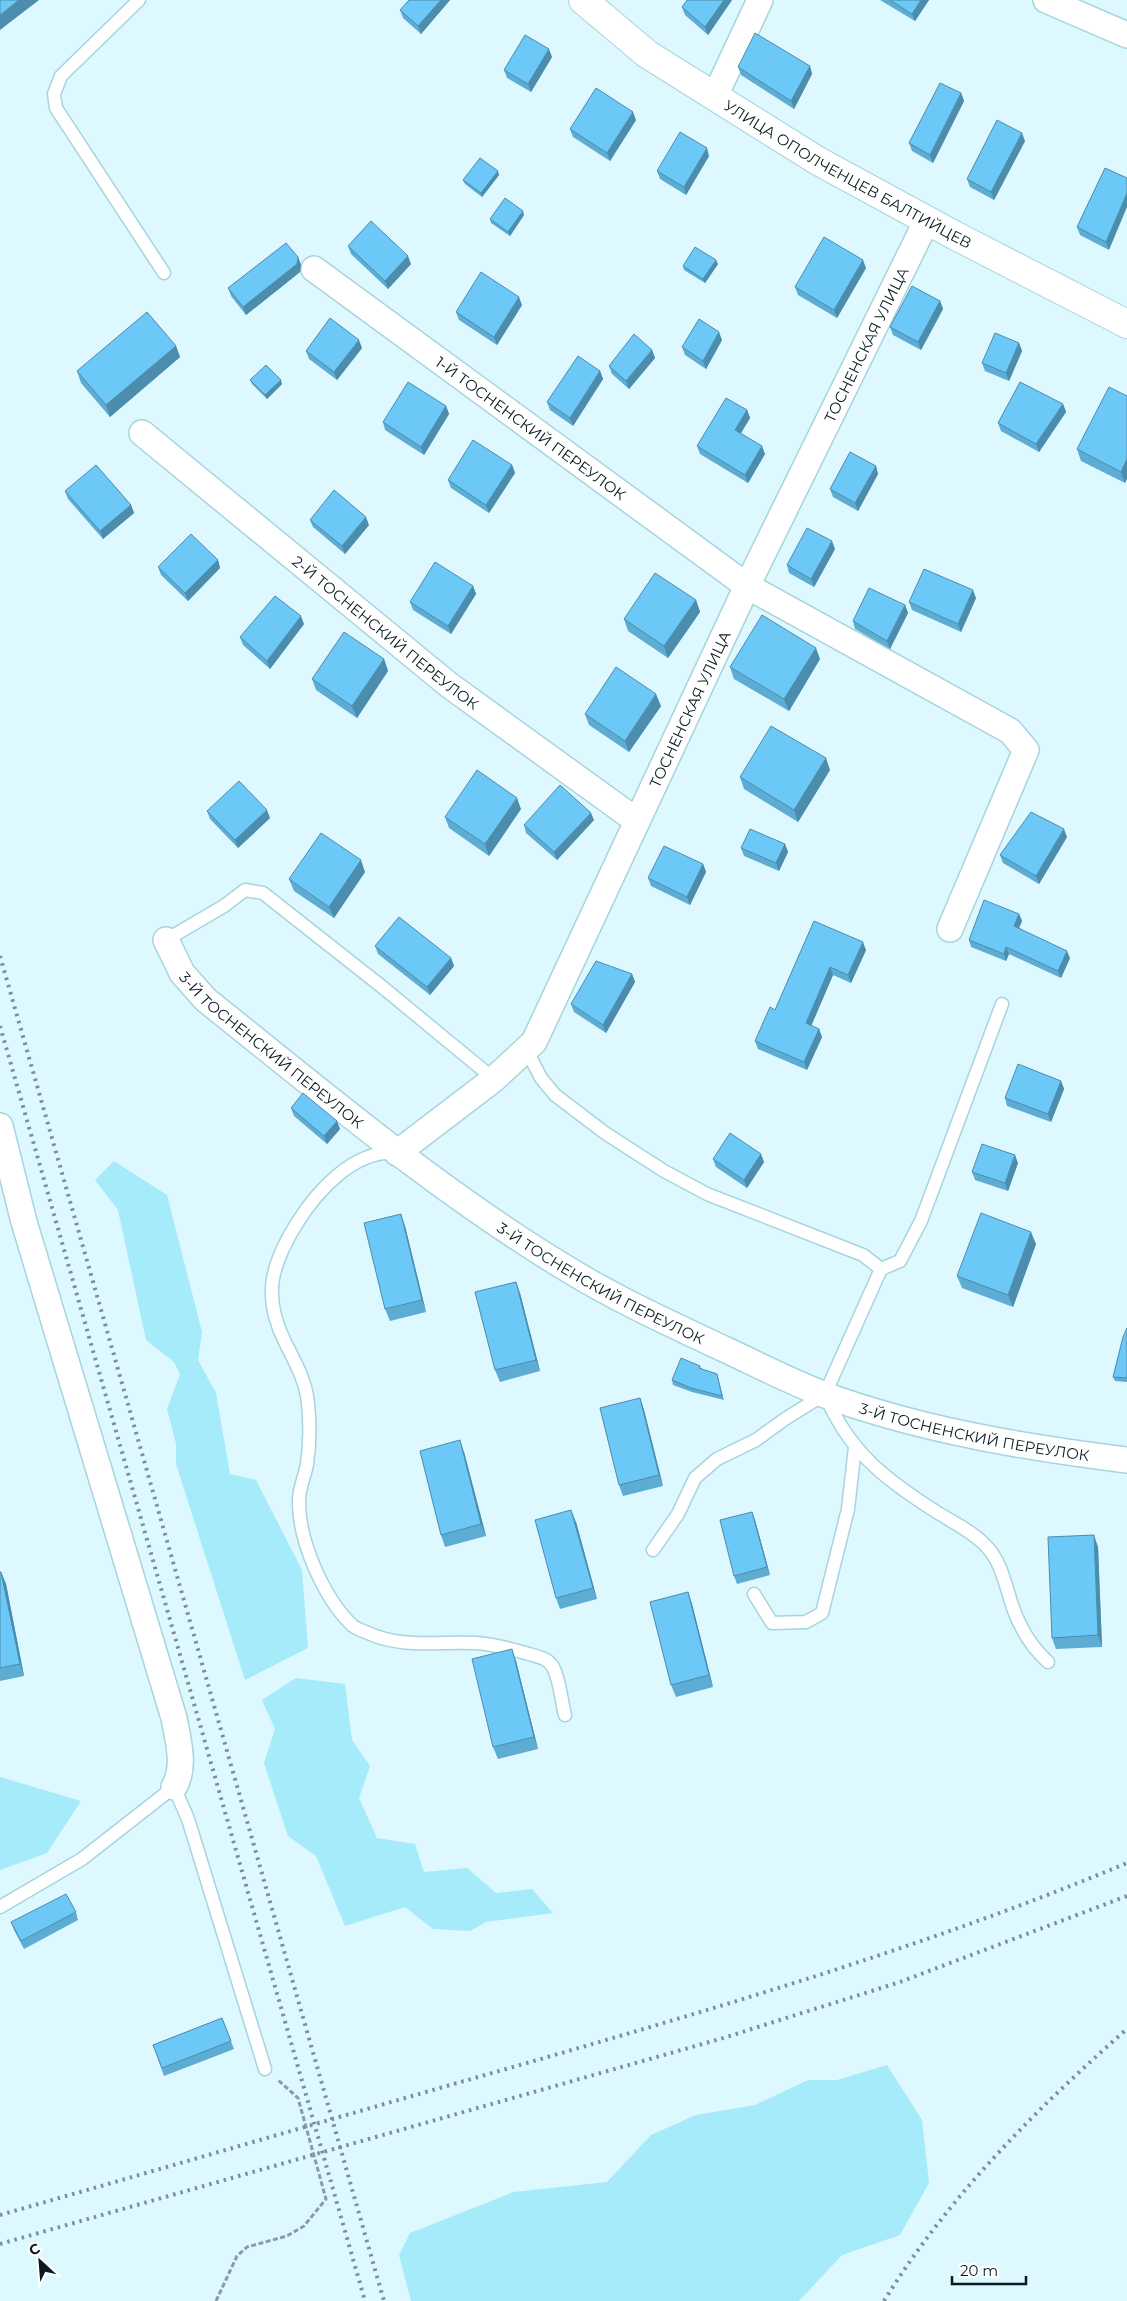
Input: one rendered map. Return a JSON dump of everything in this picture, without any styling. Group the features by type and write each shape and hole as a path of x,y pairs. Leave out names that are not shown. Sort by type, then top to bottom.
{"main road":[{"name":"УЛИЦА ОПОЛЧЕНЦЕВ БАЛТИЙЦЕВ","path":"583,0 648,54 818,161 1127,324"}],"street":[{"path":"715,96 760,0"},
{"path":"1046,0 1127,35"},
{"name":"ТОСНЕНСКАЯ УЛИЦА","path":"398,1153 494,1079 534,1042 747,586 927,220"},
{"name":"1-Й ТОСНЕНСКИЙ ПЕРЕУЛОК","path":"314,269 747,586 1010,732 1026,750 950,929"},
{"name":"2-Й ТОСНЕНСКИЙ ПЕРЕУЛОК","path":"142,434 450,685 637,820"},
{"name":"3-Й ТОСНЕНСКИЙ ПЕРЕУЛОК","path":"166,940 182,973 206,1000 398,1153 497,1224 569,1270 640,1309 837,1400 936,1428 1039,1449 1127,1460"},
{"path":"0,1126 24,1222 174,1718 180,1752 180,1778 174,1787"}],"lane":[{"path":"139,0 61,76 54,94 56,108 164,273"},
{"path":"166,940 224,906 246,890 263,893 381,986 494,1079"},
{"path":"653,1550 678,1514 695,1478 717,1459 756,1440 825,1394 881,1269 900,1261 921,1221 1002,1004"},
{"path":"526,1050 541,1078 555,1095 605,1133 664,1171 707,1194 863,1255 881,1269"},
{"path":"398,1153 380,1152 354,1163 338,1174 300,1219 280,1253 272,1278 272,1302 277,1320 305,1386 308,1403 310,1432 307,1466 299,1499 301,1527 308,1551 323,1584 354,1627 394,1642 477,1643 515,1650 545,1659 553,1668 565,1715"},
{"path":"825,1394 832,1412 855,1448 873,1468 900,1489 972,1534 987,1547 1001,1571 1013,1610 1024,1634 1033,1649 1048,1662"},
{"path":"754,1594 772,1624 806,1622 822,1613 848,1509 855,1448"},
{"path":"0,1907 82,1859 174,1787 188,1820 265,2069"}],"path":[{"path":"216,2301 237,2256 247,2247 287,2236 304,2226 326,2199 298,2098 265,2069"}],"shaded area":[{"path":"114,1161 167,1195 202,1332 198,1360 216,1393 230,1474 256,1480 302,1570 308,1648 245,1680 176,1464 176,1444 167,1409 180,1374 174,1362 146,1340 118,1210 95,1180"},
{"path":"296,1678 345,1684 352,1740 370,1766 359,1798 377,1838 415,1844 424,1872 467,1868 496,1893 532,1889 553,1913 486,1922 470,1931 433,1929 405,1907 345,1926 316,1856 288,1836 264,1763 275,1729 262,1700"},
{"path":"0,1777 81,1801 47,1853 0,1870"},
{"path":"887,2065 922,2120 929,2183 900,2235 842,2255 799,2301 411,2301 399,2255 410,2233 514,2192 607,2182 651,2135 696,2115 755,2105 808,2080 837,2080"}],"building":[{"path":"0,0 19,0 0,15"},
{"path":"409,0 441,0 418,26 400,10"},
{"path":"687,0 724,0 705,27 682,7"},
{"path":"890,0 921,0 912,14"},
{"path":"755,33 810,66 791,101 738,67"},
{"path":"525,35 549,49 528,84 504,70"},
{"path":"940,83 961,93 930,155 909,143"},
{"path":"596,88 633,112 607,153 570,129"},
{"path":"997,120 1022,133 991,192 967,179"},
{"path":"680,132 707,148 684,187 657,171"},
{"path":"480,158 498,171 481,193 463,180"},
{"path":"1105,168 1127,178 1127,193 1106,242 1077,227"},
{"path":"505,198 523,211 508,232 490,219"},
{"path":"371,221 408,256 385,281 348,246"},
{"path":"824,237 863,260 834,310 795,287"},
{"path":"286,243 298,257 297,264 243,307 228,288"},
{"path":"695,247 716,260 703,279 683,266"},
{"path":"481,272 519,297 494,337 456,312"},
{"path":"912,286 940,301 918,342 890,327"},
{"path":"147,312 176,346 106,405 77,371"},
{"path":"330,318 359,340 334,372 306,351"},
{"path":"699,319 719,332 703,361 682,347"},
{"path":"995,333 1019,343 1006,373 982,363"},
{"path":"634,334 652,350 626,381 609,366"},
{"path":"578,356 600,371 570,418 547,402"},
{"path":"266,365 281,380 265,395 250,380"},
{"path":"408,382 446,406 421,447 383,422"},
{"path":"1020,382 1063,404 1036,444 998,423"},
{"path":"1109,387 1127,396 1127,459 1121,472 1077,449"},
{"path":"726,398 747,410 735,430 762,446 745,475 697,446"},
{"path":"473,440 512,465 486,505 448,480"},
{"path":"850,452 876,466 855,503 830,489"},
{"path":"96,465 131,505 100,531 65,491"},
{"path":"334,490 366,517 342,546 310,520"},
{"path":"807,528 832,541 811,579 787,565"},
{"path":"191,534 218,560 185,593 158,567"},
{"path":"435,562 473,586 448,626 410,602"},
{"path":"924,569 973,590 958,624 909,602"},
{"path":"655,573 696,600 664,646 624,619"},
{"path":"869,588 905,605 887,641 853,621"},
{"path":"275,596 301,616 267,661 240,637"},
{"path":"762,615 816,648 784,699 730,667"},
{"path":"344,632 384,659 352,706 312,679"},
{"path":"616,667 656,694 625,741 585,714"},
{"path":"771,726 826,758 794,810 740,777"},
{"path":"477,770 517,798 485,844 445,817"},
{"path":"239,781 267,810 235,840 207,811"},
{"path":"560,785 591,813 554,852 524,825"},
{"path":"1031,812 1064,829 1036,876 1000,855"},
{"path":"750,829 785,844 776,863 741,848"},
{"path":"321,833 361,860 329,907 289,879"},
{"path":"664,846 703,864 687,897 648,878"},
{"path":"984,900 1019,914 1014,926 1067,951 1058,971 1006,947 1004,954 969,940"},
{"path":"399,917 451,958 427,987 375,946"},
{"path":"814,921 863,942 848,975 830,967 806,1023 819,1029 804,1062 755,1041 770,1007 775,1010"},
{"path":"596,961 632,974 603,1025 571,1004"},
{"path":"1018,1064 1061,1081 1048,1114 1005,1098"},
{"path":"303,1093 337,1121 324,1136 291,1108"},
{"path":"730,1133 761,1154 744,1180 713,1159"},
{"path":"982,1144 1015,1155 1005,1183 972,1172"},
{"path":"981,1213 1031,1232 1008,1295 957,1276"},
{"path":"401,1214 422,1300 385,1309 364,1223"},
{"path":"516,1282 536,1360 495,1370 475,1292"},
{"path":"1127,1328 1127,1378 1113,1377 1123,1337"},
{"path":"681,1358 700,1366 699,1368 717,1374 722,1396 691,1388 672,1380"},
{"path":"640,1398 659,1475 619,1485 600,1408"},
{"path":"460,1440 481,1524 441,1535 420,1451"},
{"path":"571,1510 593,1588 556,1598 535,1520"},
{"path":"752,1512 767,1567 734,1576 720,1520"},
{"path":"1094,1535 1098,1635 1052,1638 1048,1537"},
{"path":"0,1572 20,1664 0,1668"},
{"path":"688,1592 709,1675 671,1685 650,1602"},
{"path":"512,1649 534,1737 493,1747 472,1659"},
{"path":"66,1894 76,1912 21,1941 11,1922"},
{"path":"222,2018 231,2041 162,2068 153,2045"}],"railway":[{"path":"0,956 384,2301"},
{"path":"0,1026 365,2301"},
{"path":"0,2215 591,2044 823,1974 976,1921 1127,1863"},
{"path":"0,2244 720,2039 900,1982 1127,1896"},
{"path":"884,2301 936,2226 995,2156 1093,2059 1127,2029"}]}
